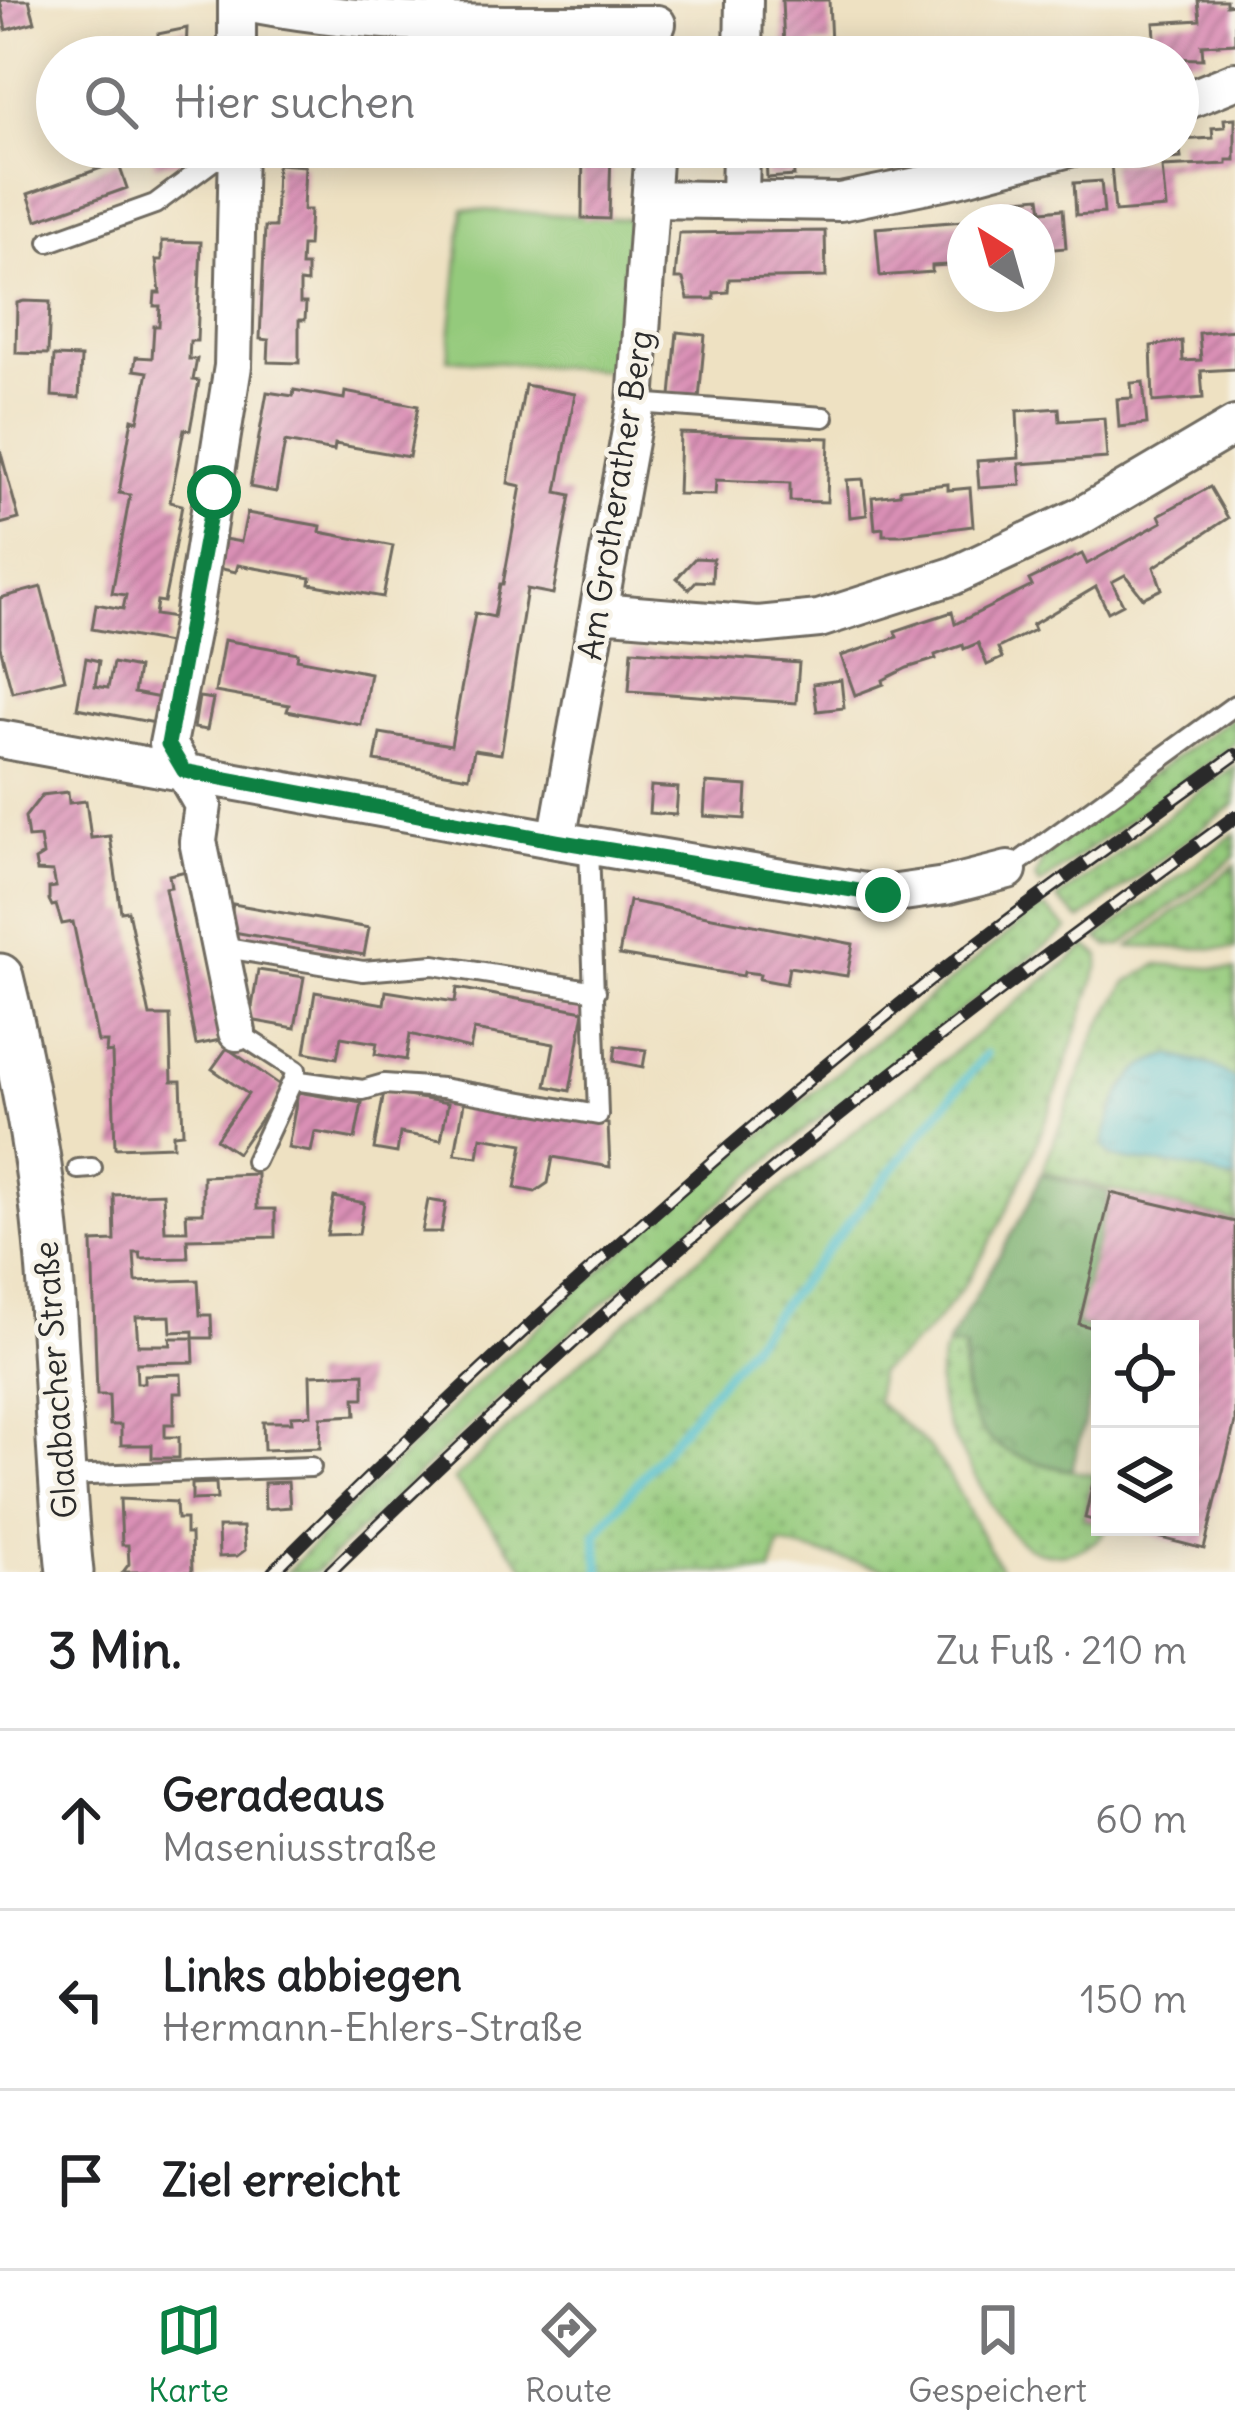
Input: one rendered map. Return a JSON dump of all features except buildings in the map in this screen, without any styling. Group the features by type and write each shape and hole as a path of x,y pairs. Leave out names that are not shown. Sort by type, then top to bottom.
{"street":[{"path":"237,36 238,0 290,12 657,27"},
{"path":"743,36 744,0"},
{"path":"1199,96 1235,81"},
{"path":"237,1031 198,841 203,805 168,744 233,366 238,168"},
{"name":"Am Grotherather Berg","path":"573,843 599,613 636,403 653,168"},
{"path":"740,201 741,168"},
{"path":"652,199 840,202 994,168"},
{"path":"599,613 758,625 819,620 953,576 1079,517 1235,425"},
{"path":"0,739 883,895 1008,870"},
{"name":"Gladbacher Straße","path":"0,977 14,1032 47,1239 70,1572"}],"lane":[{"path":"49,242 155,204 203,168"},
{"path":"636,403 824,417"},
{"path":"1008,870 1235,706"},
{"path":"293,1080 363,1090 384,1084 442,1088 598,1115 596,991 573,843"},
{"path":"220,947 363,971 434,965 596,991"},
{"path":"237,1031 296,1070 255,1161"},
{"path":"60,1476 311,1467"}],"green space":[{"path":"463,209 630,219 616,371 448,359"},
{"path":"1235,715 1235,743 1039,885 1035,878 1047,849"},
{"path":"1235,765 1235,804 1080,920 1057,899"},
{"path":"1235,833 1235,857 1122,945 1109,947 1098,938"},
{"path":"1235,865 1235,949 1129,947"},
{"path":"1046,909 1068,929 808,1127 551,1348 316,1572 286,1572 485,1375 660,1217 1036,911"},
{"path":"1087,946 1100,956 1099,965 1051,1106 1012,1200 963,1286 934,1324 878,1373 876,1402 940,1462 1003,1572 898,1572 780,1544 771,1572 529,1572 454,1480 575,1366 737,1225"},
{"path":"1158,964 1235,970 1235,1221 1042,1172 1096,1033 1127,982"},
{"path":"1041,1174 1109,1193 1076,1324 1091,1329 1091,1395 1072,1470 1021,1457 987,1436 968,1401 966,1348 947,1345 1029,1204"},
{"path":"947,1346 964,1348 969,1408 995,1443 1038,1463 1091,1474 1083,1518 1091,1521 1091,1536 1101,1536 1097,1540 1071,1552 1052,1554 1023,1544 1012,1534 944,1415 938,1382"}],"water":[{"path":"1171,1055 1214,1066 1235,1080 1235,1179 1117,1158 1103,1145 1132,1077"}],"waterway":[{"path":"600,1572 596,1534 986,1054"}],"railway":[{"path":"273,1572 503,1350 824,1067 947,967 1235,755"},
{"path":"330,1572 558,1357 734,1202 957,1023 1235,817"}],"route":[{"path":"214,492 168,744 184,771 557,841 883,895"}]}
